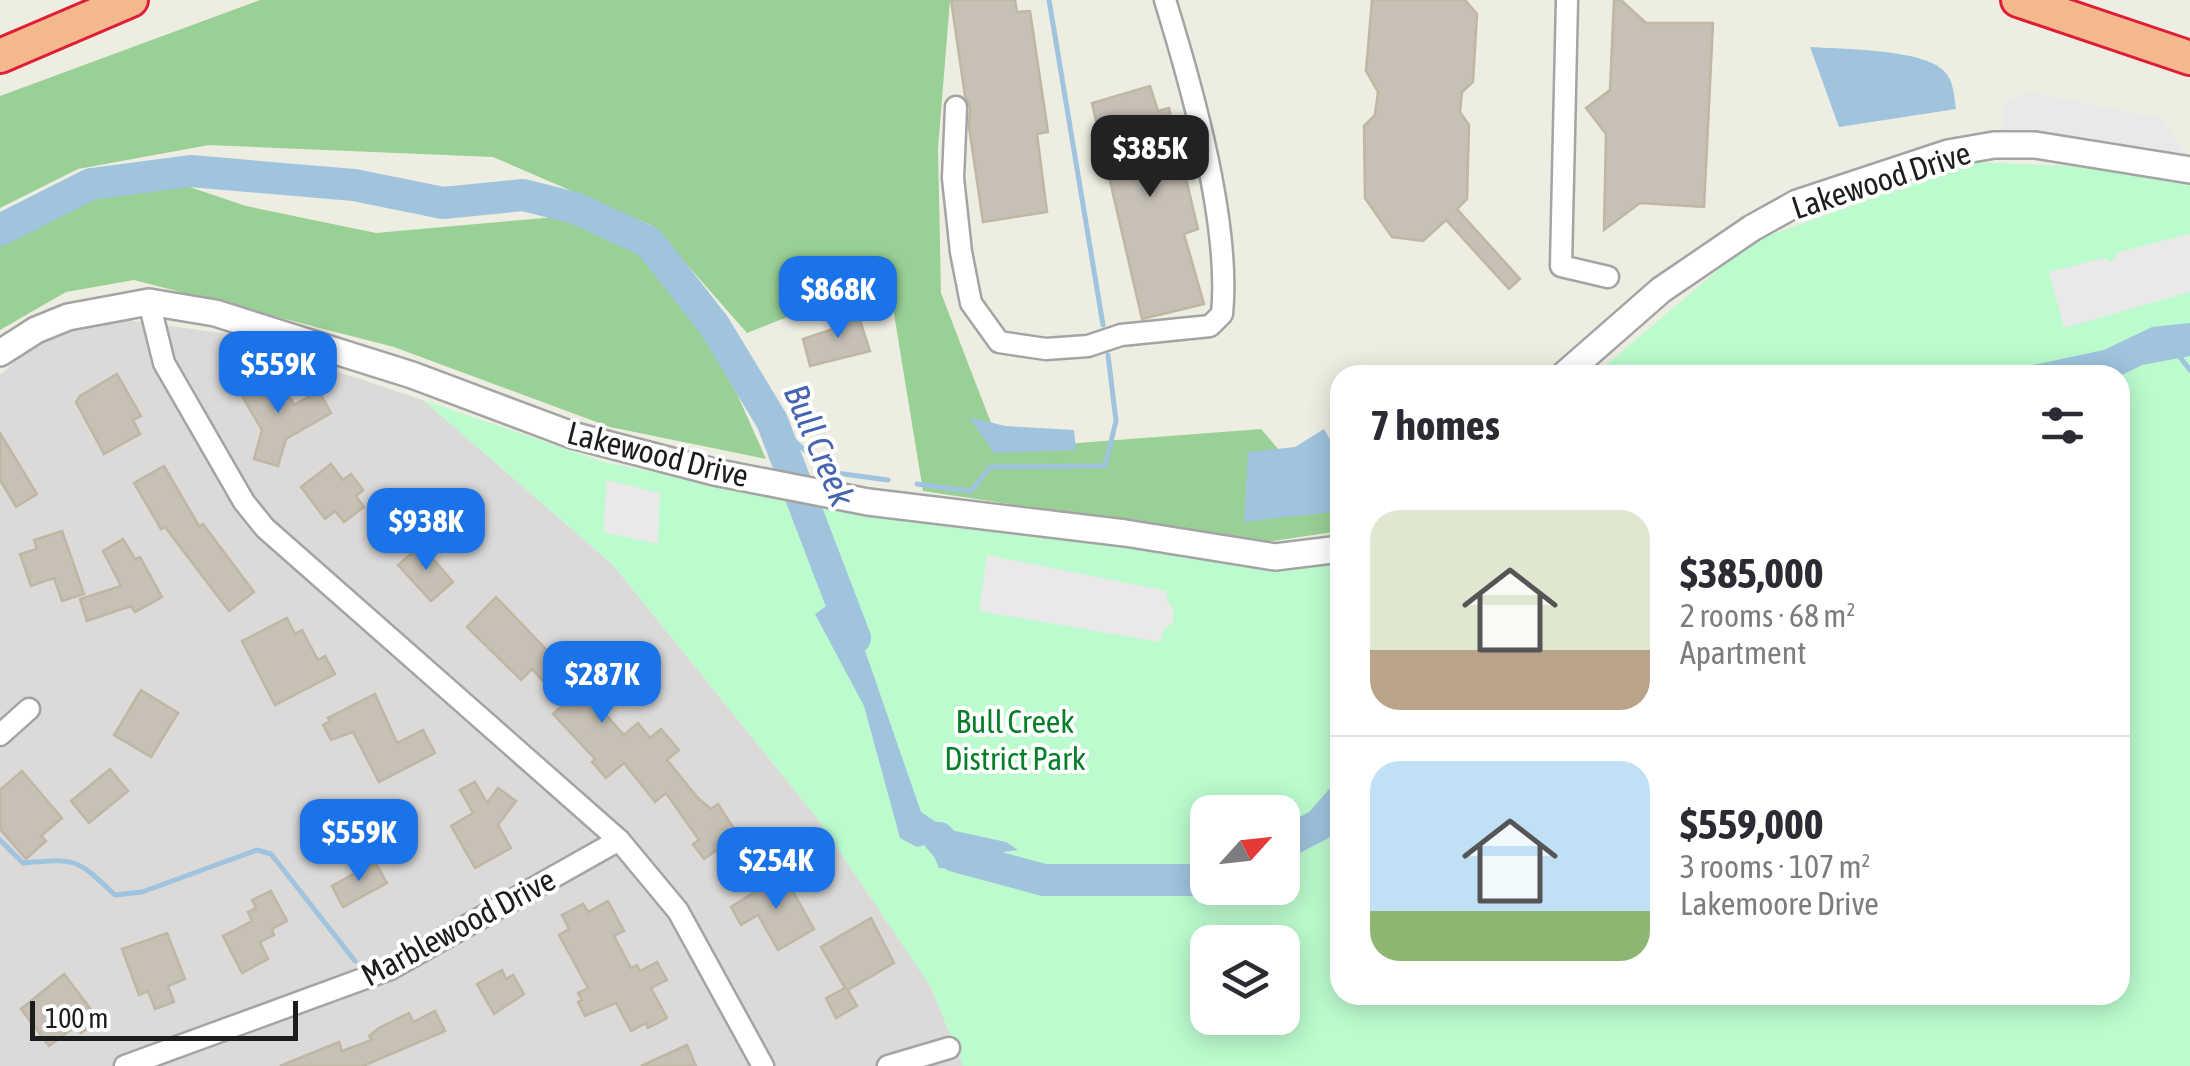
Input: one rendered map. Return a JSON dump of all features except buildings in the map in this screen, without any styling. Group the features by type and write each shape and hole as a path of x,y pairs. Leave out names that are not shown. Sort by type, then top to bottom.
{"highway":[{"path":"0,56 131,0"},
{"path":"2018,0 2190,58"}],"street":[{"path":"956,107 953,178 961,252 971,303 999,342 1046,348 1088,346 1121,335 1210,326 1222,314 1225,288 1215,198 1165,0"},
{"path":"1568,0 1562,266 1608,278"},
{"name":"Lakewood Drive","path":"1575,365 1661,290 1752,228 1797,203 1948,153 1994,145 2035,146 2190,170"},
{"path":"149,302 164,364 244,502 265,528 618,840 678,910 763,1066"},
{"name":"Lakewood Drive","path":"0,353 36,330 68,317 149,302 215,313 412,375 572,434 714,472 868,502 1125,533 1274,556 1330,550"},
{"path":"0,735 30,709"},
{"name":"Marblewood Drive","path":"125,1066 390,969 618,840"},
{"path":"888,1066 950,1048"}],"shaded area":[{"path":"2030,92 2161,118 2190,159 2001,136 2005,101"},
{"path":"2190,234 2190,292 2064,328 2049,272 2104,258 2111,262 2119,252"},
{"path":"104,317 222,333 423,400 613,565 817,818 931,987 963,1066 0,1066 0,375 33,346"},
{"path":"607,480 660,493 658,544 603,532"},
{"path":"987,555 1167,591 1174,611 1173,623 1165,628 1160,642 979,611"}],"green space":[{"path":"260,0 950,0 938,149 941,293 1001,449 1261,429 1330,509 1330,532 1266,542 923,491 888,277 747,333 653,226 493,157 209,145 78,169 0,208 0,96"},
{"name":"Bull Creek District Park","path":"1973,162 2121,168 2190,179 2190,1066 963,1066 931,987 817,818 613,565 423,400 604,462 877,517 1065,538 1330,559 1330,1005 2130,1005 2130,365 1606,365 1751,242"},
{"path":"169,180 246,206 376,233 566,216 657,252 738,396 766,459 610,427 394,347 134,280 66,292 0,330 0,237 81,199"}],"water":[{"path":"1810,47 1901,54 1934,64 1950,79 1956,109 1839,127"},
{"path":"2190,323 2190,356 2130,371 2130,365 2033,365 2104,350 2152,327"},
{"path":"969,417 1005,426 1074,430 1076,450 994,453"},
{"path":"1324,429 1330,439 1330,512 1244,522 1248,452 1295,447"},
{"path":"845,593 921,812 946,829 1006,842 1018,850 990,854 958,869 939,868 929,844 917,847 900,838 864,706 815,614"}],"waterway":[{"path":"1049,0 1103,325"},
{"name":"Bull Creek","path":"0,230 91,184 190,171 354,185 443,203 523,195 575,208 649,242 714,325 772,421 855,638"},
{"path":"2177,353 2190,370"},
{"path":"917,484 971,491 990,467 1105,466 1116,421 1108,355"},
{"path":"772,421 829,472 888,480"},
{"name":"Bull Creek","path":"1300,835 1319,825 1330,812"},
{"name":"Bull Creek","path":"939,838 955,856 1044,880 1190,880"},
{"path":"0,840 23,863 65,861 83,867 115,895 142,892 257,850 271,854 355,961"}]}
